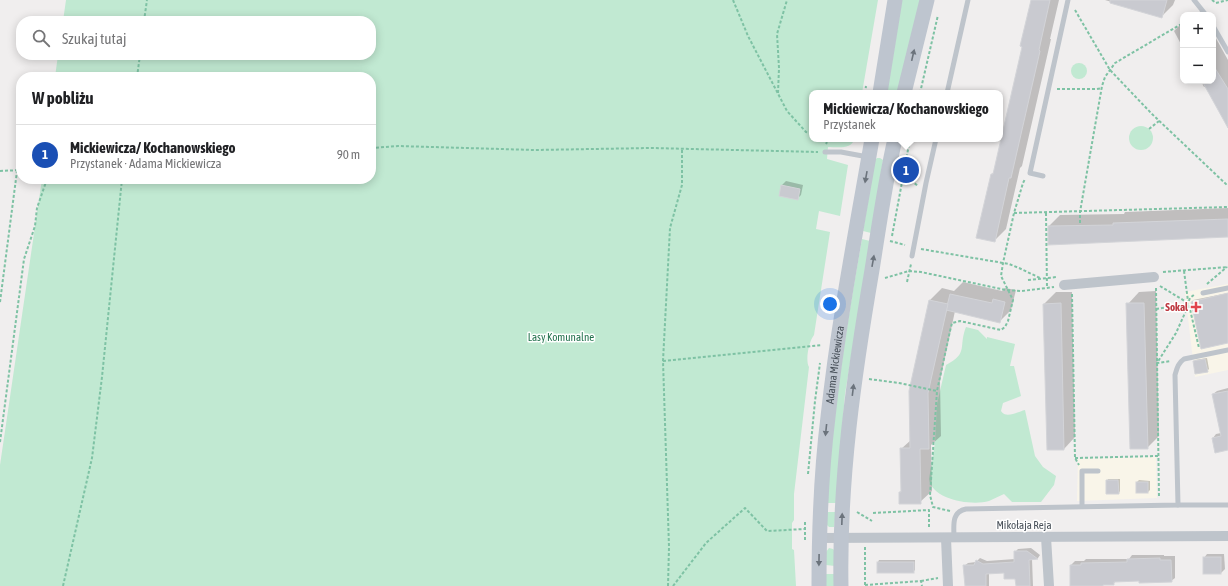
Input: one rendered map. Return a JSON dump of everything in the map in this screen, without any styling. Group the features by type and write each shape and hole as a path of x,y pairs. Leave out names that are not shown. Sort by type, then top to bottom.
{"street":[{"path":"880,90 895,0"},
{"path":"905,90 927,0"},
{"name":"Adama Mickiewicza","path":"819,586 822,476 830,395 840,325 871,147 893,145 854,376 846,446 854,538 841,586"},
{"path":"1068,285 1154,277"},
{"name":"Mikołaja Reja","path":"820,538 1228,536"},
{"path":"1046,537 1049,586"},
{"path":"948,582 950,538"}],"lane":[{"path":"948,90 968,0"},
{"path":"1194,0 1204,12"},
{"path":"1043,176 1030,173 1067,1"},
{"path":"1216,31 1228,52"},
{"path":"912,256 924,191 935,142"},
{"path":"825,152 841,152 871,147"},
{"path":"1203,293 1228,288"},
{"path":"1178,505 1175,375 1179,364 1184,359 1228,350"},
{"path":"1082,506 1082,471 1098,471"},
{"path":"950,538 957,513 966,509 1082,506 1228,505"}],"path":[{"path":"145,16 147,0"},
{"path":"733,0 748,36 787,111 806,132 809,132"},
{"path":"778,95 779,68 777,34 786,0"},
{"path":"1212,0 1216,3 1228,0"},
{"path":"1067,1 1072,6 1110,70 1158,121 1228,186"},
{"path":"921,90 938,15"},
{"path":"1080,223 1080,212 1105,77 1115,63 1180,25"},
{"path":"138,72 139,60"},
{"path":"1049,89 1097,90 1102,88"},
{"path":"1150,129 1158,121"},
{"path":"890,248 909,142"},
{"path":"376,148 398,146 535,150 651,148 825,152"},
{"path":"668,586 663,362 670,228 682,185 682,149"},
{"path":"0,171 16,171"},
{"path":"933,507 930,495 938,391 952,323 960,321 1001,330 1005,327 1013,300 1001,276 1003,263 1022,182 1030,173"},
{"path":"903,174 924,191"},
{"path":"0,302 16,179"},
{"path":"0,442 24,259 35,226 37,208 45,184"},
{"path":"63,586 92,458 102,377 121,184"},
{"path":"1014,213 1228,207"},
{"path":"1046,212 1047,288"},
{"path":"891,241 914,247 1003,263 1019,268 1040,278"},
{"path":"907,282 912,256"},
{"path":"1154,277 1158,273 1228,267"},
{"path":"1215,277 1228,267"},
{"path":"886,271 885,278 909,271 1008,290 1022,291 1068,285"},
{"path":"1184,271 1188,304 1200,356"},
{"path":"1028,280 1060,277 1068,285 1075,458 1082,471"},
{"path":"1159,506 1156,284 1188,304"},
{"path":"1156,309 1188,304"},
{"path":"1157,363 1176,333 1188,304"},
{"path":"663,362 822,345"},
{"path":"1157,363 1173,361 1179,364"},
{"path":"868,386 869,378 899,382 938,391"},
{"path":"1075,458 1158,456"},
{"path":"873,513 929,510 933,507"},
{"path":"933,507 957,513"},
{"path":"673,586 706,543 745,508 768,531 805,529"},
{"path":"857,508 854,538 865,585 921,581 948,582"},
{"path":"929,510 929,529"},
{"path":"857,512 872,521"},
{"path":"921,581 922,586"}],"shaded area":[{"path":"1228,284 1228,370 1195,377 1185,292"},
{"path":"1156,457 1157,498 1077,501 1078,459"}],"green space":[{"name":"Lasy Komunalne","path":"66,0 878,0 863,90 809,90 809,142 853,142 847,146 828,147 827,159 848,165 840,216 819,211 816,229 830,232 814,335 808,351 807,360 809,367 794,494 792,549 794,550 796,586 0,586 0,465 41,184 376,184 376,72 56,72 57,60 376,60 376,16 64,16"},
{"path":"902,0 920,0 899,90 887,90"},
{"path":"1079,63 1086,68 1087,71 1082,78 1079,79 1072,74 1071,71 1076,64"},
{"path":"1141,126 1150,129 1153,138 1150,147 1141,150 1132,147 1129,138 1132,129"},
{"path":"877,158 883,160 871,233 863,231 875,160"},
{"path":"862,239 870,241 845,394 836,503 827,503 841,371"},
{"path":"966,327 978,330 987,339 987,337 1015,344 1010,366 1014,366 1021,396 1003,403 1001,411 1009,415 1025,410 1035,456 1043,467 1056,476 1054,485 1041,502 1012,502 1004,494 989,501 973,503 963,502 945,497 937,492 929,479 935,443 937,404 946,365 958,357 962,349"},
{"path":"827,512 836,512 834,527 829,527 827,525"},
{"path":"829,548 835,551 835,566 826,565 826,552"},
{"path":"826,574 835,574 835,586 826,586"}],"building":[{"path":"1031,0 1050,0 1040,51 995,242 976,238 991,174 993,174 1000,142 1003,142 1003,130 1022,47 1020,46"},
{"path":"1110,0 1167,0 1162,18 1110,3"},
{"path":"1216,70 1228,89 1228,128 1204,84 1216,84"},
{"path":"781,185 800,189 798,200 779,196"},
{"path":"1228,219 1228,237 1048,245 1048,226 1113,225 1113,223"},
{"path":"1228,293 1228,343 1201,349 1191,302"},
{"path":"950,294 992,303 993,299 1005,302 1000,323 946,310"},
{"path":"929,300 948,304 928,393 929,449 920,449 921,504 899,504 899,492 901,492 900,448 910,448 909,391"},
{"path":"1061,303 1064,450 1047,450 1043,304"},
{"path":"1126,303 1144,303 1148,449 1130,449"},
{"path":"1205,359 1208,372 1195,374 1193,361"},
{"path":"1228,391 1228,450 1215,453 1212,438 1221,436 1212,394"},
{"path":"1106,480 1118,480 1119,494 1106,494"},
{"path":"1136,482 1148,482 1148,493 1136,493"},
{"path":"1014,551 1027,551 1038,559 1029,560 1030,586 1016,586 1015,579 1004,579 1004,573 986,574 986,586 965,586 963,565 974,565 976,560 983,564 1014,562"},
{"path":"1203,557 1221,557 1221,574 1203,574"},
{"path":"1160,558 1160,560 1171,560 1172,582 1139,583 1139,581 1114,582 1114,585 1103,586 1070,586 1070,565 1081,565 1081,563 1127,562 1127,559"},
{"path":"877,562 914,562 914,573 877,573"}],"place":[{"name":"Mickiewicza/ Kochanowskiego","path":"906,170"},
{"name":"Sokal","path":"1196,307"}]}
